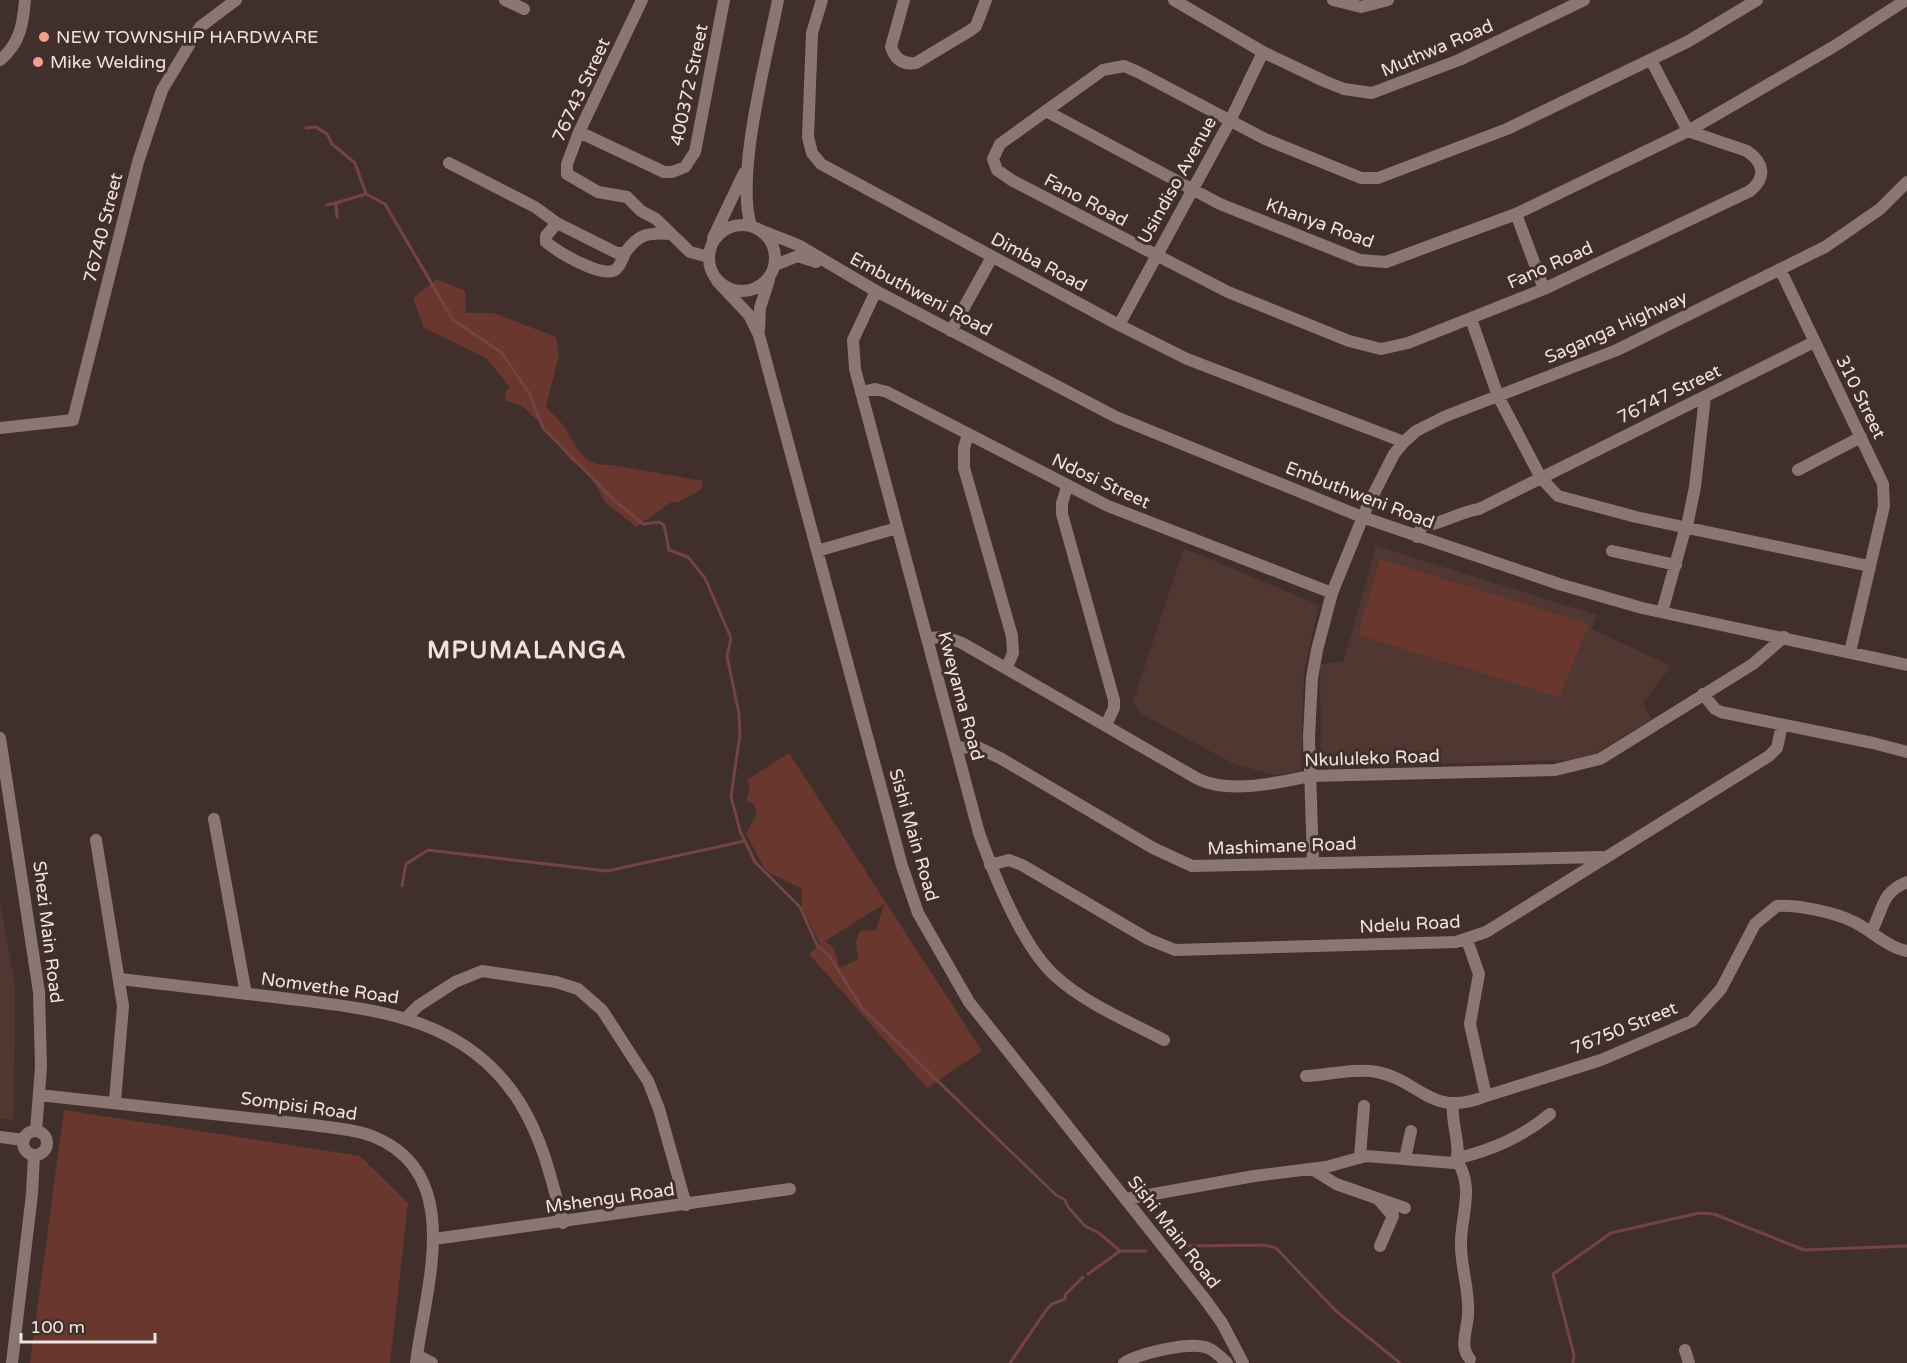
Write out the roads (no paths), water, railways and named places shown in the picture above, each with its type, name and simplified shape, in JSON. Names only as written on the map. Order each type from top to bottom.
[{"type":"street","points":[[0,60],[15,46],[24,17],[26,0]]},
{"type":"street","name":"76740 Street","points":[[0,428],[73,420],[138,162],[162,90],[200,27],[236,0]]},
{"type":"street","points":[[505,0],[524,9]]},
{"type":"street","name":"76743 Street","points":[[642,0],[579,132],[567,164],[567,174],[598,192],[627,197],[690,252],[709,257]]},
{"type":"street","name":"400372 Street","points":[[579,132],[664,172],[679,171],[685,167],[695,152],[703,120],[724,0]]},
{"type":"street","points":[[749,158],[734,195],[718,224],[709,257],[711,270],[717,281],[738,292],[761,286],[772,271],[773,245],[755,228],[745,200],[749,158],[778,0]]},
{"type":"street","name":"Dimba Road","points":[[822,0],[811,50],[808,137],[812,153],[830,171],[1119,325],[1187,358],[1404,442]]},
{"type":"street","points":[[904,0],[891,47],[896,58],[908,64],[916,63],[976,26],[986,0]]},
{"type":"street","name":"Muthwa Road","points":[[1174,0],[1263,52],[1344,89],[1372,93],[1459,60],[1584,0]]},
{"type":"street","points":[[1334,0],[1361,8],[1388,0]]},
{"type":"street","name":"Fano Road","points":[[1688,131],[1755,157],[1762,167],[1760,180],[1750,191],[1544,289],[1401,346],[1371,348],[1228,292],[1155,257],[1012,182],[998,170],[993,159],[996,148],[1103,70],[1124,66],[1265,139],[1361,178],[1378,178],[1507,129],[1651,60],[1715,26],[1757,0]]},
{"type":"street","name":"Khanya Road","points":[[1046,111],[1191,189],[1279,229],[1359,260],[1376,263],[1397,259],[1516,214],[1688,131],[1833,47],[1906,0]]},
{"type":"street","name":"Usindiso Avenue","points":[[1119,325],[1230,121],[1263,52]]},
{"type":"street","points":[[1651,60],[1688,131]]},
{"type":"street","points":[[449,163],[535,207],[556,223],[616,253],[625,253]]},
{"type":"street","name":"Saganga Highway","points":[[1313,863],[1310,776],[1312,678],[1332,593],[1380,478],[1404,442],[1429,424],[1617,350],[1780,269],[1857,227],[1907,182]]},
{"type":"street","points":[[1516,214],[1544,289]]},
{"type":"street","points":[[556,223],[546,236],[546,242],[556,250],[593,268],[609,272],[615,270],[625,253],[639,237],[659,233],[671,234]]},
{"type":"street","points":[[712,243],[728,228],[755,228]]},
{"type":"street","name":"Embuthweni Road","points":[[755,228],[798,245],[834,268],[1070,394],[1162,437],[1362,517],[1559,584],[1662,612],[1907,665]]},
{"type":"street","name":"Embuthweni Road","points":[[772,271],[798,256],[834,268]]},
{"type":"street","points":[[951,331],[992,257]]},
{"type":"street","name":"310 Street","points":[[1780,269],[1880,475],[1885,495],[1850,652]]},
{"type":"street","name":"Sishi Main Road","points":[[759,334],[760,308],[772,271]]},
{"type":"street","name":"Sishi Main Road","points":[[717,281],[749,315],[759,334],[902,866],[918,912],[969,1002],[1222,1323],[1243,1363]]},
{"type":"street","name":"Kweyama Road","points":[[876,291],[853,340],[852,353],[897,528],[990,865],[1033,946],[1054,975],[1095,1002],[1164,1040]]},
{"type":"street","points":[[1471,319],[1498,396],[1541,478],[1552,492],[1564,499],[1636,518],[1687,526],[1869,566]]},
{"type":"street","name":"76747 Street","points":[[1417,537],[1423,525],[1429,526],[1462,511],[1479,509],[1814,342]]},
{"type":"street","name":"Ndosi Street","points":[[861,392],[875,389],[887,392],[1067,487],[1177,534],[1332,593]]},
{"type":"street","points":[[1662,612],[1687,526],[1695,487],[1705,397]]},
{"type":"street","points":[[968,434],[964,448],[964,468],[1012,636],[1013,653],[1007,667]]},
{"type":"street","points":[[1798,470],[1861,437]]},
{"type":"street","points":[[1067,487],[1062,502],[1062,514],[1114,700],[1114,708],[1106,725]]},
{"type":"street","points":[[817,551],[897,528]]},
{"type":"street","points":[[1612,551],[1676,565]]},
{"type":"street","name":"Nkululeko Road","points":[[927,638],[938,636],[954,639],[1007,667],[1209,784],[1273,783],[1310,776],[1555,770],[1581,766],[1600,759],[1753,664],[1784,637]]},
{"type":"street","points":[[1703,694],[1715,709],[1721,712],[1907,752]]},
{"type":"street","name":"Ndelu Road","points":[[990,865],[1010,860],[1022,865],[1148,939],[1176,950],[1467,940],[1486,932],[1769,756],[1777,747],[1782,725]]},
{"type":"street","name":"Shezi Main Road","points":[[0,738],[39,992],[41,1033],[36,1131]]},
{"type":"street","name":"Mashimane Road","points":[[957,748],[977,747],[1000,758],[1153,848],[1191,866],[1604,857]]},
{"type":"street","points":[[214,819],[246,994]]},
{"type":"street","points":[[96,840],[120,979],[124,1026],[115,1101]]},
{"type":"street","points":[[1871,932],[1880,916],[1882,900],[1889,892],[1907,882]]},
{"type":"street","name":"76750 Street","points":[[1453,1103],[1473,1101],[1611,1057],[1692,1020],[1721,989],[1755,924],[1777,906],[1808,908],[1852,921],[1890,944],[1907,951]]},
{"type":"street","points":[[1467,940],[1479,974],[1470,1024],[1486,1096]]},
{"type":"street","points":[[406,1018],[418,1006],[455,982],[482,971],[556,982],[578,989],[602,1010],[648,1081],[659,1109],[686,1205]]},
{"type":"street","name":"Nomvethe Road","points":[[120,979],[357,1007],[406,1018],[439,1031],[483,1060],[519,1101],[539,1140],[563,1223]]},
{"type":"street","points":[[1306,1076],[1375,1071],[1394,1077],[1427,1097],[1453,1103],[1451,1116],[1459,1149],[1458,1159],[1464,1171],[1468,1198],[1463,1210],[1461,1245],[1468,1288],[1468,1313],[1463,1346],[1465,1354],[1470,1359]]},
{"type":"street","name":"Sompisi Road","points":[[39,1095],[115,1101],[325,1126],[370,1135],[400,1152],[420,1175],[432,1206],[434,1239],[417,1359]]},
{"type":"street","points":[[1360,1157],[1364,1106]]},
{"type":"street","points":[[1126,1199],[1254,1176],[1312,1169],[1360,1157],[1387,1156],[1445,1164],[1506,1143],[1534,1127],[1550,1114]]},
{"type":"street","points":[[36,1131],[44,1135],[47,1142],[45,1150],[34,1155],[26,1151],[24,1140],[28,1133],[36,1131]]},
{"type":"street","points":[[1405,1159],[1411,1131]]},
{"type":"street","points":[[0,1137],[24,1140]]},
{"type":"street","points":[[12,1363],[32,1194],[34,1155]]},
{"type":"street","points":[[1312,1169],[1336,1184],[1405,1208]]},
{"type":"street","name":"Mshengu Road","points":[[434,1239],[563,1223],[790,1189]]},
{"type":"street","points":[[1377,1199],[1393,1216],[1380,1246]]},
{"type":"street","points":[[1124,1363],[1144,1354],[1192,1346],[1209,1348],[1227,1363]]},
{"type":"street","points":[[1685,1350],[1689,1363]]},
{"type":"street","points":[[417,1359],[432,1363]]},
{"type":"waterway","points":[[306,128],[316,127],[327,134],[332,144],[355,163],[366,194],[385,204],[453,320],[502,353],[529,393],[543,428],[614,500],[643,524],[659,522],[664,525],[669,550],[688,557],[705,578],[731,638],[727,656],[739,714],[740,735],[731,796],[740,831],[755,862],[800,907],[817,945],[830,957],[862,1008],[1056,1195],[1065,1200],[1068,1207],[1085,1226],[1099,1233],[1120,1251]]},
{"type":"waterway","points":[[337,217],[336,205],[339,202],[366,194]]},
{"type":"waterway","points":[[327,205],[339,202]]},
{"type":"waterway","points":[[402,886],[406,864],[428,850],[607,871],[745,841]]},
{"type":"waterway","points":[[1573,1363],[1574,1355],[1553,1274],[1611,1233],[1699,1213],[1714,1214],[1804,1250],[1907,1246]]},
{"type":"waterway","points":[[1187,1246],[1264,1245],[1276,1248],[1336,1311],[1400,1363]]},
{"type":"waterway","points":[[1088,1274],[1120,1251],[1146,1251]]},
{"type":"waterway","points":[[1010,1363],[1047,1309],[1052,1304],[1065,1299],[1065,1295],[1083,1277]]},
{"type":"place","name":"NEW TOWNSHIP HARDWARE","points":[[44,37]]},
{"type":"place","name":"Mike Welding","points":[[38,62]]},
{"type":"district","name":"MPUMALANGA","points":[[527,650]]}]
